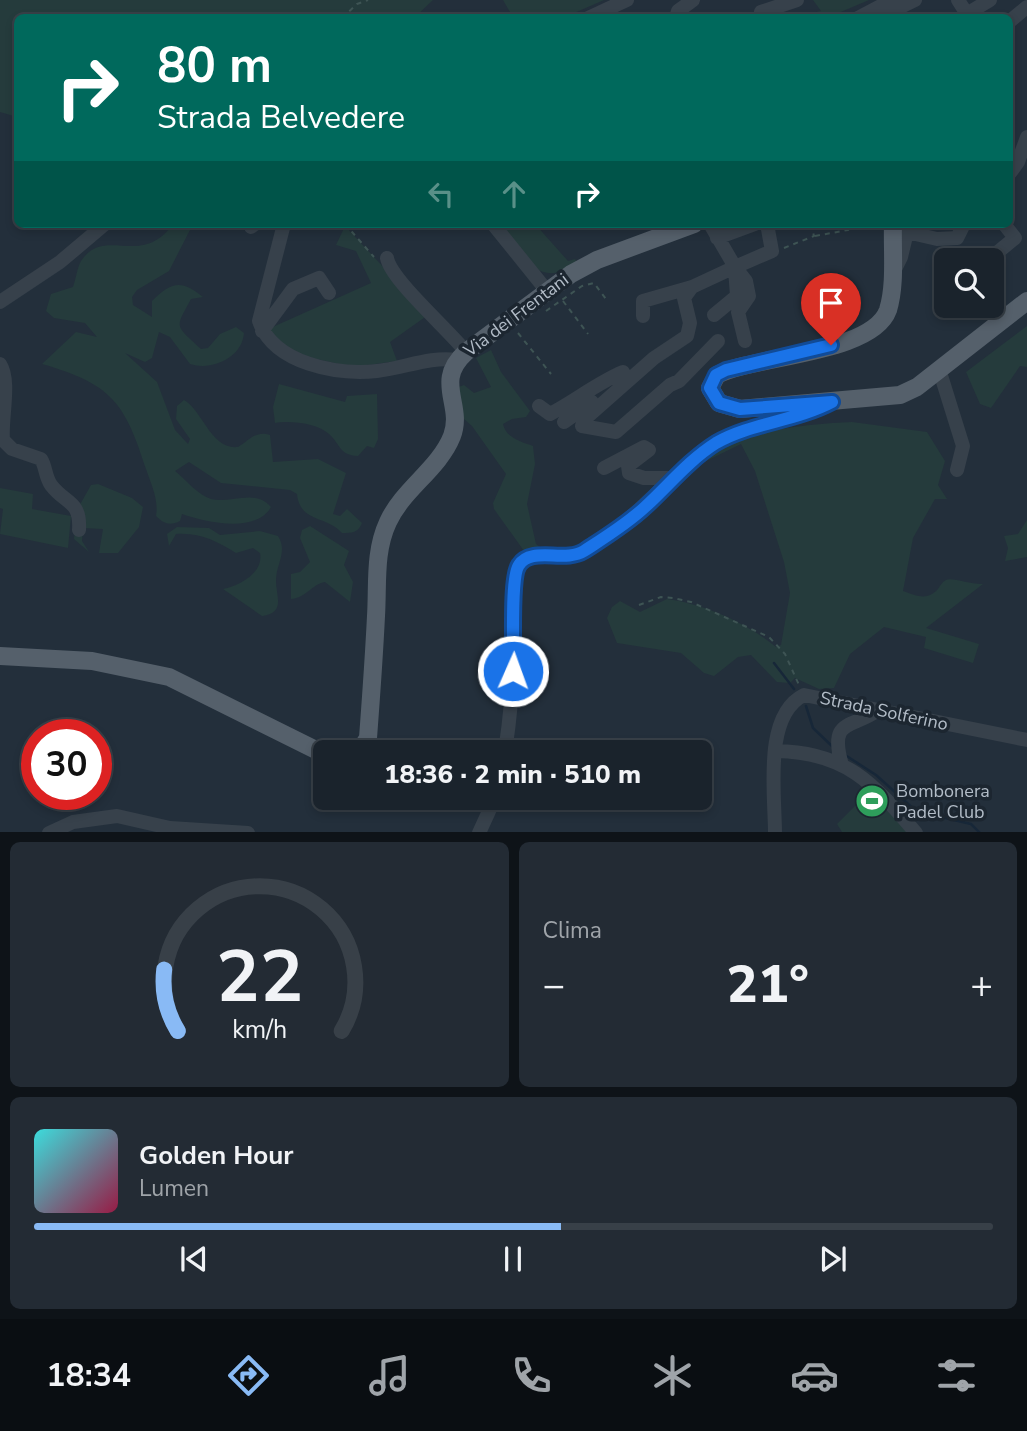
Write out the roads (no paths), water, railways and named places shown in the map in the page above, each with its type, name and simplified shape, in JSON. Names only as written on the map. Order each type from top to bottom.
[{"type":"main road","name":"Via dei Frentani","points":[[367,740],[377,566],[383,532],[400,502],[451,437],[454,423],[450,372],[461,356],[554,296],[597,260],[683,228]]},
{"type":"main road","points":[[902,228],[887,312],[870,331],[852,339],[726,370],[716,375],[710,388],[719,403],[740,409],[900,395],[939,369],[1027,301]]},
{"type":"main road","points":[[0,656],[92,661],[169,677],[313,749]]},
{"type":"street","points":[[597,14],[627,0]]},
{"type":"street","points":[[677,14],[693,0]]},
{"type":"street","points":[[757,14],[797,0]]},
{"type":"street","points":[[865,14],[892,0]]},
{"type":"street","points":[[886,14],[915,0]]},
{"type":"street","points":[[958,0],[965,11],[970,12],[990,0]]},
{"type":"street","points":[[1013,18],[1027,6],[1024,0]]},
{"type":"street","points":[[1013,169],[1027,137]]},
{"type":"street","points":[[0,302],[60,262],[100,228]]},
{"type":"street","points":[[261,326],[283,228]]},
{"type":"street","points":[[496,228],[554,296]]},
{"type":"street","points":[[712,228],[746,281],[749,296],[738,312],[745,341]]},
{"type":"street","points":[[718,237],[744,228]]},
{"type":"street","points":[[643,316],[643,301],[692,287],[772,251],[768,228]]},
{"type":"street","points":[[905,228],[937,239],[957,238],[962,228]]},
{"type":"street","points":[[1002,248],[1015,238],[1007,228]]},
{"type":"street","points":[[388,263],[461,356]]},
{"type":"street","points":[[714,315],[737,296],[735,267]]},
{"type":"street","points":[[261,326],[293,289],[319,278],[329,293]]},
{"type":"street","points":[[692,287],[684,298],[690,323],[687,336],[654,358],[586,418],[582,426],[616,432],[670,385],[679,381],[718,341]]},
{"type":"street","points":[[261,326],[285,353],[305,362],[352,371],[377,371],[461,356]]},
{"type":"street","points":[[538,406],[550,414],[584,397],[602,381],[648,357],[654,358]]},
{"type":"street","points":[[0,364],[6,376],[1,424],[3,440],[12,449],[41,459],[53,487],[70,500],[79,513],[79,530]]},
{"type":"street","points":[[939,369],[963,446],[957,470]]},
{"type":"street","points":[[564,422],[592,403],[623,372]]},
{"type":"street","points":[[506,740],[514,652],[514,578],[518,566],[529,556],[556,558],[579,554],[643,509],[707,449],[727,438],[797,418],[832,402]]},
{"type":"street","points":[[604,468],[644,447],[649,450],[646,455],[628,466],[629,473],[644,478],[676,478]]},
{"type":"street","name":"Strada Solferino","points":[[775,832],[776,751],[781,717],[794,700],[804,695],[1027,740]]},
{"type":"street","points":[[842,765],[838,742],[843,727],[878,710]]},
{"type":"street","points":[[776,751],[804,751],[842,765],[875,785],[916,832]]},
{"type":"street","points":[[479,832],[489,810]]},
{"type":"street","points":[[49,832],[73,822],[117,816],[140,827],[248,832]]},
{"type":"waterway","points":[[774,663],[794,689]]},
{"type":"waterway","points":[[806,706],[813,728],[834,748]]},
{"type":"waterway","points":[[845,755],[876,775],[916,811],[971,824],[979,832]]},
{"type":"place","name":"Bombonera Padel Club","points":[[872,801]]}]
